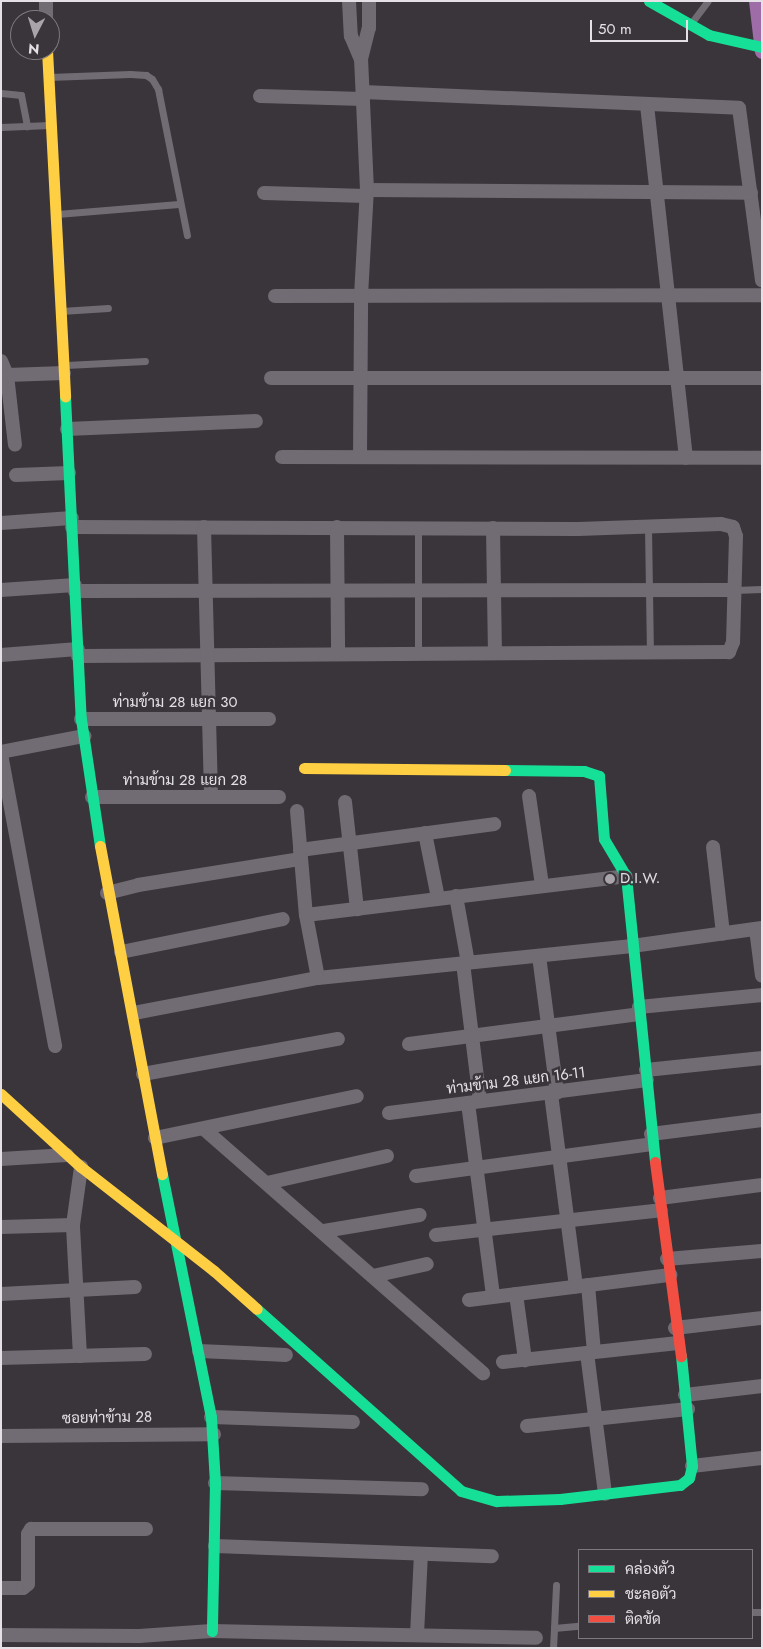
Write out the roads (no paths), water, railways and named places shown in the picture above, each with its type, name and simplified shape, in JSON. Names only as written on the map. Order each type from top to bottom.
[{"type":"street","points":[[349,1],[351,36],[361,59]]},
{"type":"street","points":[[360,457],[361,296],[366,193],[361,59],[369,28],[369,1]]},
{"type":"street","points":[[648,1],[728,42],[762,47]]},
{"type":"street","points":[[47,60],[57,214],[81,719],[107,893],[134,1013],[155,1138],[178,1242],[214,1434],[215,1546],[212,1631]]},
{"type":"street","points":[[260,96],[363,95],[739,108],[762,280]]},
{"type":"street","points":[[647,106],[666,296],[686,458]]},
{"type":"street","points":[[264,193],[751,193]]},
{"type":"street","points":[[275,296],[762,295]]},
{"type":"street","points":[[1,361],[7,375],[16,446]]},
{"type":"street","points":[[7,375],[64,369]]},
{"type":"street","points":[[271,378],[677,380],[762,378]]},
{"type":"street","points":[[67,429],[256,421]]},
{"type":"street","points":[[282,457],[762,458]]},
{"type":"street","points":[[16,475],[69,472]]},
{"type":"street","points":[[1,523],[72,523],[204,528],[648,527],[721,524],[733,527],[736,536],[733,642],[729,652],[338,652],[207,656],[78,652],[1,655]]},
{"type":"street","points":[[337,527],[338,652]]},
{"type":"street","points":[[204,528],[211,796]]},
{"type":"street","points":[[493,528],[495,653]]},
{"type":"street","points":[[1,590],[75,588],[205,592],[337,593],[734,590]]},
{"type":"street","name":"ท่ามข้าม 28 แยก 30","points":[[81,719],[269,719]]},
{"type":"street","points":[[55,1046],[1,753],[84,736]]},
{"type":"street","points":[[1,1094],[67,1155],[178,1242],[461,1492],[497,1501],[560,1500],[680,1485],[689,1478],[692,1466],[688,1409],[675,1328],[652,1139],[626,876],[604,839],[602,782],[593,772],[304,768]]},
{"type":"street","name":"ท่ามข้าม 28 แยก 28","points":[[92,798],[279,796]]},
{"type":"street","points":[[529,796],[542,885]]},
{"type":"street","points":[[345,802],[357,908]]},
{"type":"street","points":[[297,811],[306,915],[318,978]]},
{"type":"street","points":[[107,893],[138,885],[350,843],[494,824]]},
{"type":"street","points":[[425,834],[438,898]]},
{"type":"street","points":[[713,847],[723,933]]},
{"type":"street","points":[[306,915],[626,876]]},
{"type":"street","points":[[456,896],[466,963],[472,1036],[476,1168],[493,1296]]},
{"type":"street","points":[[121,952],[283,919]]},
{"type":"street","points":[[134,1013],[318,978],[632,946],[759,929],[762,976]]},
{"type":"street","points":[[539,956],[549,1026],[558,1157],[567,1221],[582,1286],[605,1494]]},
{"type":"street","points":[[409,1044],[549,1026],[639,1010],[762,995]]},
{"type":"street","points":[[143,1074],[338,1039]]},
{"type":"street","name":"ท่ามข้าม 28 แยก 16-11","points":[[389,1113],[554,1093],[646,1075],[762,1058]]},
{"type":"street","points":[[155,1138],[357,1096]]},
{"type":"street","points":[[416,1176],[558,1157],[762,1120]]},
{"type":"street","points":[[204,1129],[324,1231],[372,1276],[483,1372]]},
{"type":"street","points":[[1,1159],[67,1155]]},
{"type":"street","points":[[267,1183],[388,1156]]},
{"type":"street","points":[[80,1356],[73,1225],[82,1167]]},
{"type":"street","points":[[436,1235],[567,1221],[762,1185]]},
{"type":"street","points":[[324,1231],[420,1215]]},
{"type":"street","points":[[1,1227],[73,1225]]},
{"type":"street","points":[[668,1259],[762,1251]]},
{"type":"street","points":[[372,1276],[427,1264]]},
{"type":"street","points":[[469,1300],[670,1275]]},
{"type":"street","points":[[1,1294],[135,1287]]},
{"type":"street","points":[[516,1294],[525,1360]]},
{"type":"street","points":[[675,1328],[762,1318]]},
{"type":"street","points":[[503,1362],[678,1343]]},
{"type":"street","points":[[199,1350],[286,1355]]},
{"type":"street","points":[[1,1358],[145,1354]]},
{"type":"street","points":[[685,1395],[762,1386]]},
{"type":"street","points":[[526,1426],[688,1409]]},
{"type":"street","points":[[211,1418],[353,1422]]},
{"type":"street","name":"ซอยท่าข้าม 28","points":[[1,1436],[214,1434]]},
{"type":"street","points":[[692,1466],[762,1458]]},
{"type":"street","points":[[215,1483],[422,1489]]},
{"type":"street","points":[[1,1588],[23,1588],[28,1584],[28,1534],[32,1529],[146,1529]]},
{"type":"street","points":[[215,1546],[492,1556]]},
{"type":"street","points":[[417,1635],[421,1554]]},
{"type":"street","points":[[1,1635],[139,1636],[212,1631],[348,1641],[417,1635],[536,1638]]},
{"type":"lane","points":[[690,24],[708,1]]},
{"type":"lane","points":[[48,77],[130,74],[146,75],[152,79],[158,89],[187,235]]},
{"type":"lane","points":[[1,93],[12,92],[21,95],[27,126]]},
{"type":"lane","points":[[1,127],[50,124]]},
{"type":"lane","points":[[57,214],[180,204]]},
{"type":"lane","points":[[61,311],[108,308]]},
{"type":"lane","points":[[64,369],[145,361]]},
{"type":"lane","points":[[418,527],[418,652]]},
{"type":"lane","points":[[648,527],[650,652]]},
{"type":"lane","points":[[734,590],[762,589]]},
{"type":"lane","points":[[552,1648],[556,1585]]},
{"type":"lane","points":[[554,1628],[578,1626]]},
{"type":"waterway","points":[[756,1],[762,52]]},
{"type":"place","name":"D.I.W.","points":[[610,879]]}]
